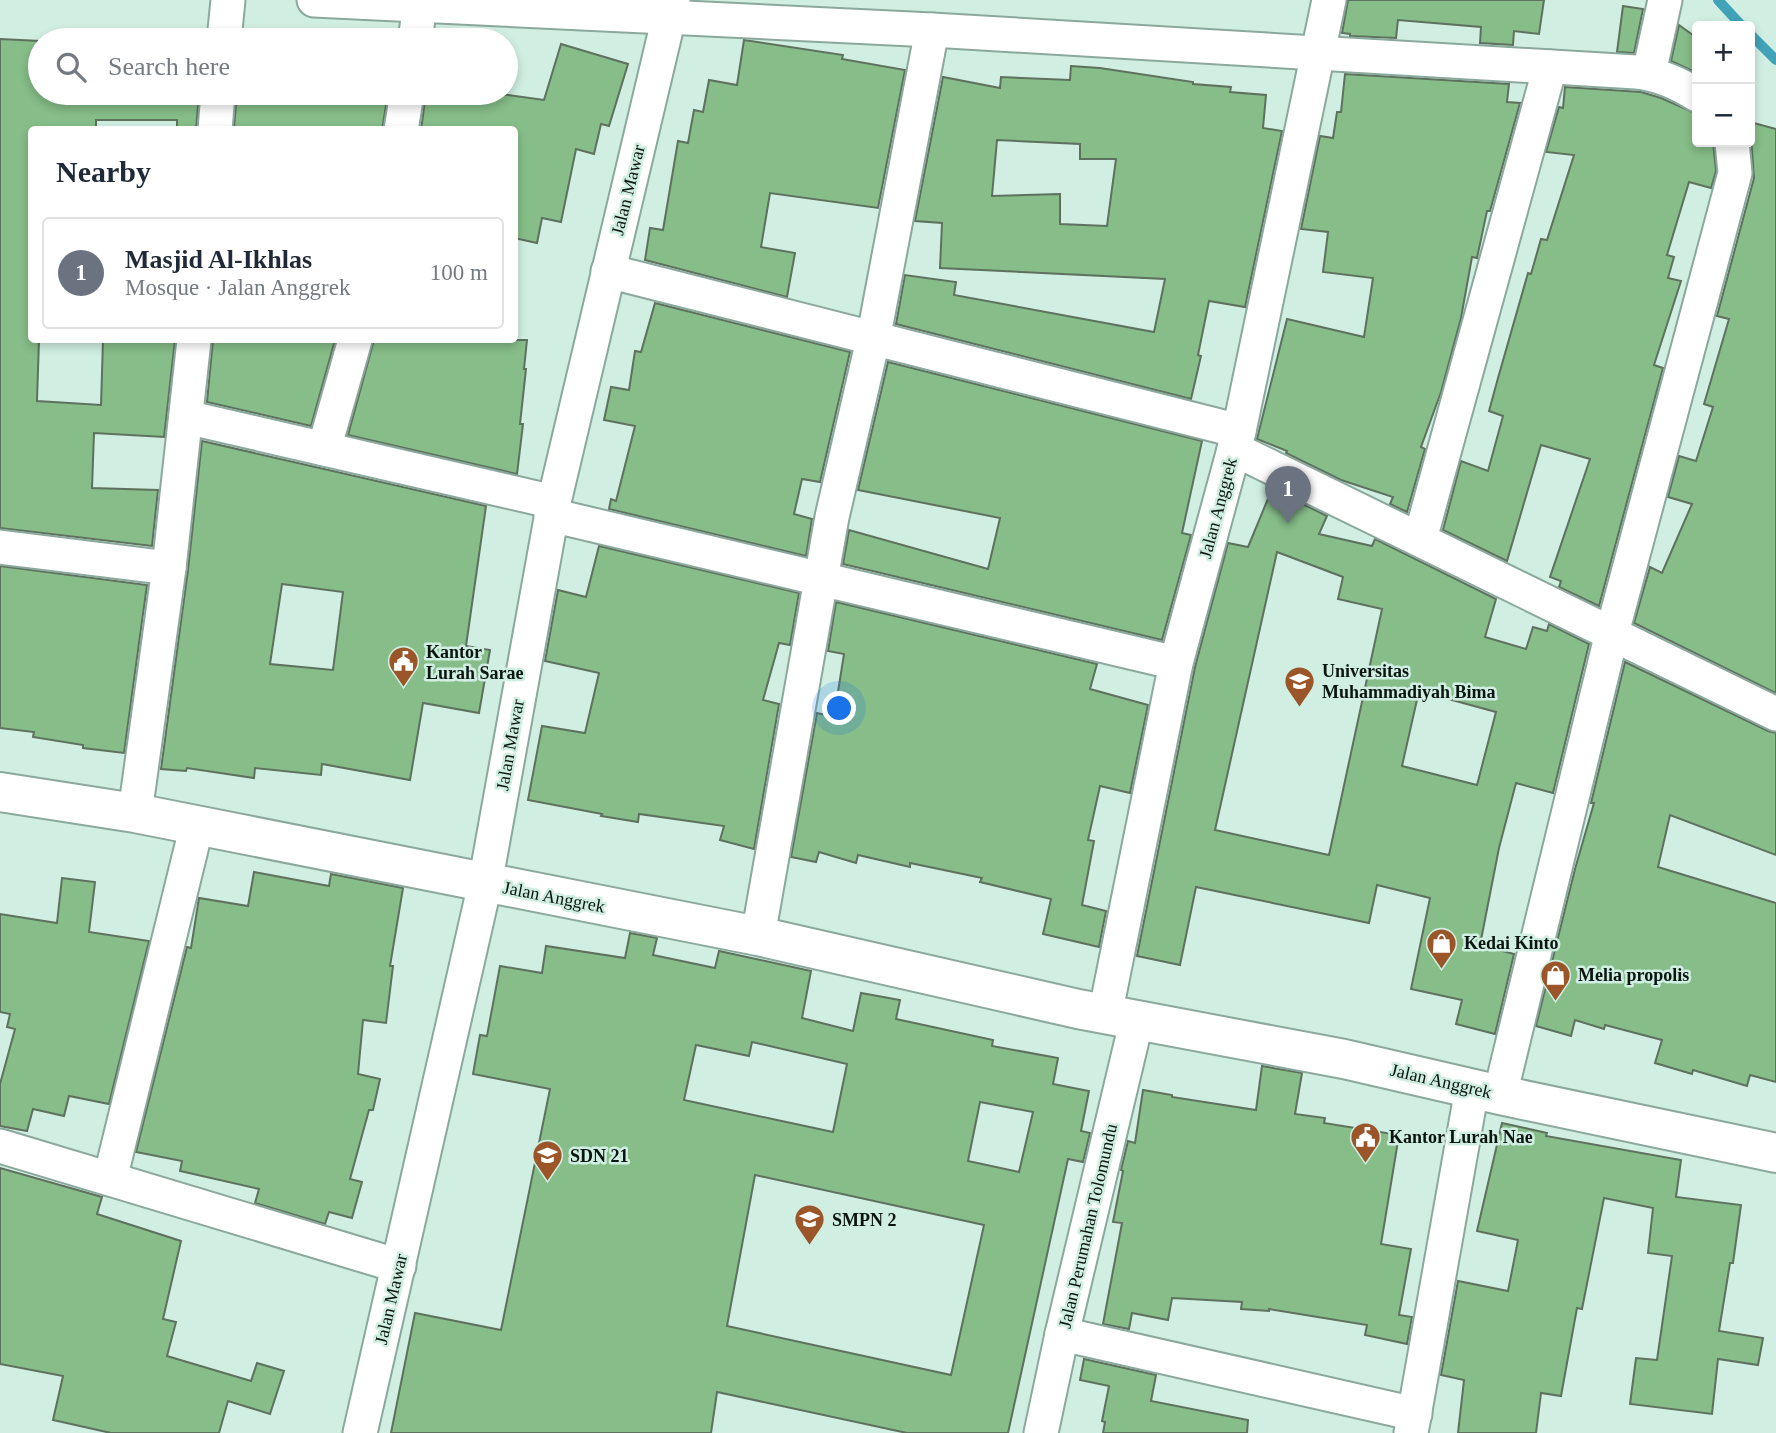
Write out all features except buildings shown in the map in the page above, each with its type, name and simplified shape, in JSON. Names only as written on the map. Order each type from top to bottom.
[{"type":"street","points":[[225,28],[228,0]]},
{"type":"street","points":[[314,0],[672,8],[932,30],[1649,73],[1692,93]]},
{"type":"street","name":"Jalan Anggrek","points":[[1121,1017],[1176,663],[1237,440],[1329,0]]},
{"type":"street","points":[[1649,73],[1665,0]]},
{"type":"street","points":[[403,3],[411,28]]},
{"type":"street","name":"Jalan Mawar","points":[[360,1433],[485,884],[553,508],[672,8]]},
{"type":"street","points":[[758,936],[832,517],[873,340],[932,30]]},
{"type":"street","points":[[1420,539],[1550,67]]},
{"type":"street","points":[[215,126],[217,105]]},
{"type":"street","points":[[402,126],[405,105]]},
{"type":"street","points":[[1062,1334],[1413,1424],[1486,1092],[1735,173],[1732,147]]},
{"type":"street","points":[[608,271],[873,340],[1237,440],[1420,539],[1776,714]]},
{"type":"street","points":[[135,813],[169,568],[194,343]]},
{"type":"street","points":[[324,449],[354,343]]},
{"type":"street","points":[[186,417],[324,449],[822,577],[1176,663]]},
{"type":"street","points":[[0,547],[169,568]]},
{"type":"street","name":"Jalan Anggrek","points":[[0,793],[135,813],[758,936],[1121,1017],[1344,1059],[1776,1153]]},
{"type":"street","points":[[110,1179],[197,825]]},
{"type":"street","name":"Jalan Perumahan Tolomundu","points":[[1041,1433],[1121,1017]]},
{"type":"street","points":[[0,1146],[399,1266]]},
{"type":"waterway","points":[[1718,0],[1737,21]]},
{"type":"waterway","points":[[1755,39],[1776,60]]},
{"type":"place","name":"Masjid Al-Ikhlas","points":[[1288,524]]},
{"type":"place","name":"Kantor Lurah Sarae","points":[[403,689]]},
{"type":"place","name":"Universitas Muhammadiyah Bima","points":[[1299,708]]},
{"type":"place","name":"Kedai Kinto","points":[[1441,970]]},
{"type":"place","name":"Melia propolis","points":[[1555,1002]]},
{"type":"place","name":"Kantor Lurah Nae","points":[[1366,1164]]},
{"type":"place","name":"SDN 21","points":[[547,1183]]},
{"type":"place","name":"SMPN 2","points":[[809,1247]]}]
